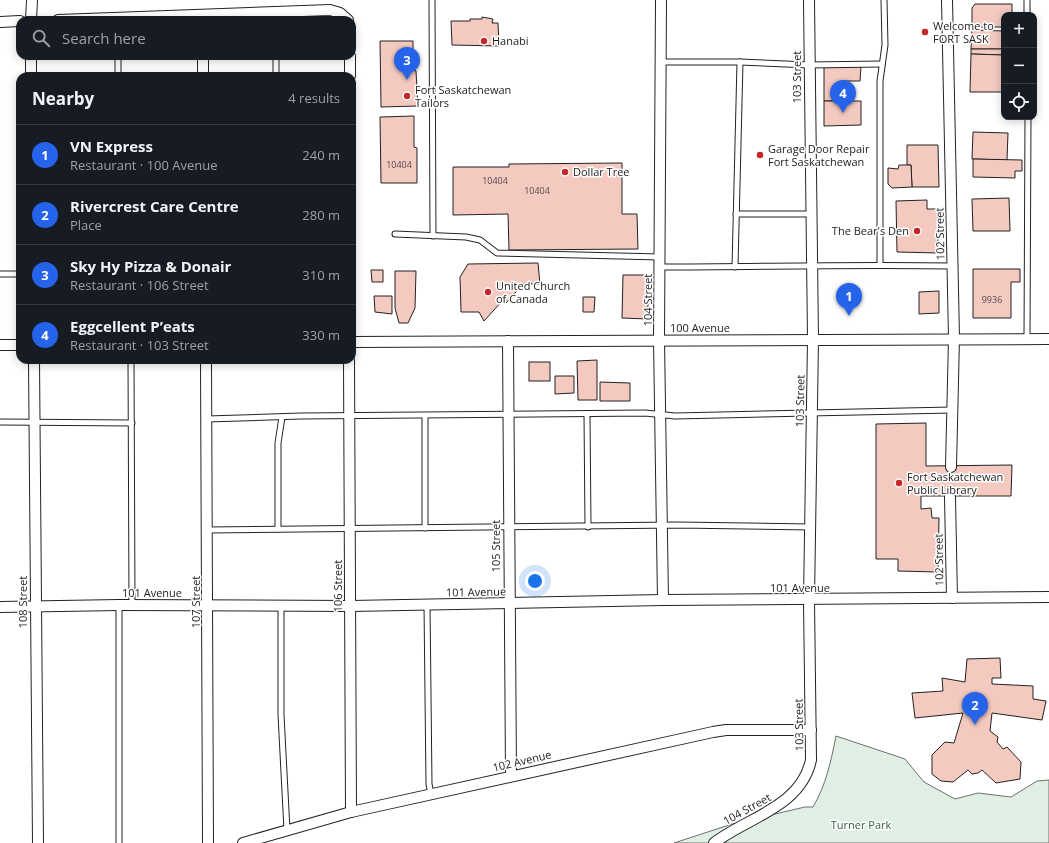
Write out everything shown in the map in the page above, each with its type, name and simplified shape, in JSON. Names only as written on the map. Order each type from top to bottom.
[{"type":"street","points":[[30,16],[32,0]]},
{"type":"street","name":"104 Street","points":[[661,0],[659,340],[663,600]]},
{"type":"street","name":"103 Street","points":[[791,796],[804,779],[809,768],[812,751],[809,600],[813,340],[809,0]]},
{"type":"street","name":"102 Street","points":[[947,0],[954,338],[951,467]]},
{"type":"street","points":[[275,16],[330,10],[340,13],[343,16]]},
{"type":"street","points":[[0,22],[16,22]]},
{"type":"street","points":[[31,60],[31,72]]},
{"type":"street","points":[[203,60],[203,72]]},
{"type":"street","points":[[350,60],[350,72]]},
{"type":"street","name":"100 Avenue","points":[[356,342],[954,338],[1049,339]]},
{"type":"street","name":"105 Street","points":[[508,341],[508,604],[511,775]]},
{"type":"street","points":[[0,345],[16,345]]},
{"type":"street","name":"108 Street","points":[[34,364],[38,843]]},
{"type":"street","name":"107 Street","points":[[206,364],[208,843]]},
{"type":"street","name":"106 Street","points":[[349,364],[351,606],[350,812]]},
{"type":"street","name":"102 Street","points":[[950,497],[952,598]]},
{"type":"street","name":"101 Avenue","points":[[0,607],[208,604],[351,606],[663,600],[1049,597]]},
{"type":"street","name":"102 Avenue","points":[[243,843],[350,812],[511,775],[726,730],[811,730]]},
{"type":"street","name":"104 Street","points":[[714,843],[791,796]]},
{"type":"lane","points":[[432,0],[433,236]]},
{"type":"lane","points":[[880,264],[880,81],[885,45],[884,0]]},
{"type":"lane","points":[[1027,0],[1028,12]]},
{"type":"lane","points":[[118,60],[118,72]]},
{"type":"lane","points":[[276,60],[276,72]]},
{"type":"lane","points":[[661,62],[740,62],[809,65],[882,64]]},
{"type":"lane","points":[[735,267],[740,62]]},
{"type":"lane","points":[[1027,339],[1028,120]]},
{"type":"lane","points":[[736,214],[811,214]]},
{"type":"lane","points":[[395,234],[466,237],[480,240],[497,253],[660,257]]},
{"type":"lane","points":[[660,268],[811,267],[880,264],[953,266]]},
{"type":"lane","points":[[0,274],[16,274]]},
{"type":"lane","points":[[132,364],[132,605]]},
{"type":"lane","points":[[207,419],[645,413],[660,416],[952,410]]},
{"type":"lane","points":[[588,414],[588,527]]},
{"type":"lane","points":[[425,528],[426,416]]},
{"type":"lane","points":[[278,530],[278,443],[282,417]]},
{"type":"lane","points":[[0,422],[132,423]]},
{"type":"lane","points":[[207,530],[350,530],[662,526],[810,527]]},
{"type":"lane","points":[[118,605],[119,843]]},
{"type":"lane","points":[[282,605],[281,715],[287,830]]},
{"type":"lane","points":[[426,605],[429,784],[431,794]]},
{"type":"green space","name":"Turner Park","points":[[836,736],[905,759],[924,782],[955,799],[978,793],[1011,797],[1037,781],[1049,780],[1049,843],[674,843],[732,824],[805,807],[813,807],[825,781]]},
{"type":"building","points":[[975,4],[1012,4],[1012,12],[1001,12],[1001,27],[972,27],[972,8]]},
{"type":"building","points":[[482,17],[493,19],[492,23],[498,23],[499,46],[452,45],[451,21],[470,21],[470,19],[482,19]]},
{"type":"building","points":[[972,30],[1001,31],[1001,49],[971,49]]},
{"type":"building","points":[[380,41],[413,41],[413,70],[416,71],[418,106],[381,107]]},
{"type":"building","points":[[971,49],[1001,49],[1001,55],[971,54]]},
{"type":"building","points":[[971,54],[1001,55],[1001,92],[970,92]]},
{"type":"building","points":[[824,66],[861,66],[860,81],[842,81],[843,101],[824,101]]},
{"type":"building","points":[[824,101],[861,101],[861,125],[824,126]]},
{"type":"building","points":[[414,116],[414,147],[417,148],[417,183],[381,183],[380,117]]},
{"type":"building","points":[[973,132],[1008,133],[1007,160],[972,159]]},
{"type":"building","points":[[907,145],[938,145],[939,187],[912,187],[911,165],[907,165]]},
{"type":"building","points":[[973,159],[1022,160],[1022,171],[1015,171],[1015,178],[973,177]]},
{"type":"building","points":[[622,163],[622,214],[637,214],[638,249],[509,250],[508,214],[453,215],[453,167],[509,167],[509,164]]},
{"type":"building","points":[[899,165],[911,165],[912,187],[892,188],[888,184],[888,168],[898,169]]},
{"type":"building","points":[[1009,198],[1010,231],[973,231],[972,199]]},
{"type":"building","name":"The Bear's Den","points":[[927,200],[927,209],[938,209],[938,253],[897,252],[896,201]]},
{"type":"building","name":"United Church of Canada","points":[[538,263],[540,284],[523,284],[506,303],[503,300],[484,321],[479,312],[461,312],[460,277],[468,264]]},
{"type":"building","points":[[973,269],[1020,269],[1020,282],[1011,282],[1011,318],[973,318]]},
{"type":"building","points":[[371,270],[383,270],[383,282],[372,282]]},
{"type":"building","points":[[395,271],[416,271],[415,308],[408,323],[399,323],[395,308]]},
{"type":"building","points":[[623,275],[648,275],[648,319],[622,318]]},
{"type":"building","points":[[939,291],[939,313],[919,314],[919,292]]},
{"type":"building","points":[[374,296],[392,296],[392,314],[375,312]]},
{"type":"building","points":[[583,297],[595,297],[594,312],[583,312]]},
{"type":"building","points":[[597,360],[597,400],[578,400],[577,361]]},
{"type":"building","points":[[529,362],[550,362],[550,381],[529,381]]},
{"type":"building","points":[[555,376],[574,376],[574,393],[555,394]]},
{"type":"building","points":[[600,382],[630,383],[630,401],[600,401]]},
{"type":"building","points":[[926,423],[926,466],[1012,465],[1011,496],[921,496],[921,509],[931,508],[932,518],[939,518],[938,572],[898,571],[898,559],[876,559],[876,424]]},
{"type":"building","points":[[1000,658],[1001,678],[992,678],[992,684],[1033,686],[1033,699],[1046,701],[1042,720],[992,713],[990,731],[998,737],[997,742],[1003,749],[1007,747],[1021,762],[1020,779],[996,783],[982,770],[978,773],[972,774],[968,770],[953,782],[941,781],[932,774],[932,755],[945,742],[954,743],[963,713],[915,718],[912,693],[943,691],[942,678],[965,682],[967,659]]},
{"type":"tunnel","points":[[950,497],[951,467]]},
{"type":"place","name":"Welcome to FORT SASK","points":[[925,32]]},
{"type":"place","name":"Hanabi","points":[[484,41]]},
{"type":"place","name":"Sky Hy Pizza & Donair","points":[[407,80]]},
{"type":"place","name":"Fort Saskatchewan Tailors","points":[[407,96]]},
{"type":"place","name":"Eggcellent P’eats","points":[[843,113]]},
{"type":"place","name":"Garage Door Repair Fort Saskatchewan","points":[[760,155]]},
{"type":"place","name":"Dollar Tree","points":[[565,172]]},
{"type":"place","name":"The Bear's Den","points":[[917,231]]},
{"type":"place","name":"United Church of Canada","points":[[488,292]]},
{"type":"place","name":"VN Express","points":[[849,316]]},
{"type":"place","name":"Fort Saskatchewan Public Library","points":[[899,483]]},
{"type":"place","name":"Rivercrest Care Centre","points":[[975,725]]}]
